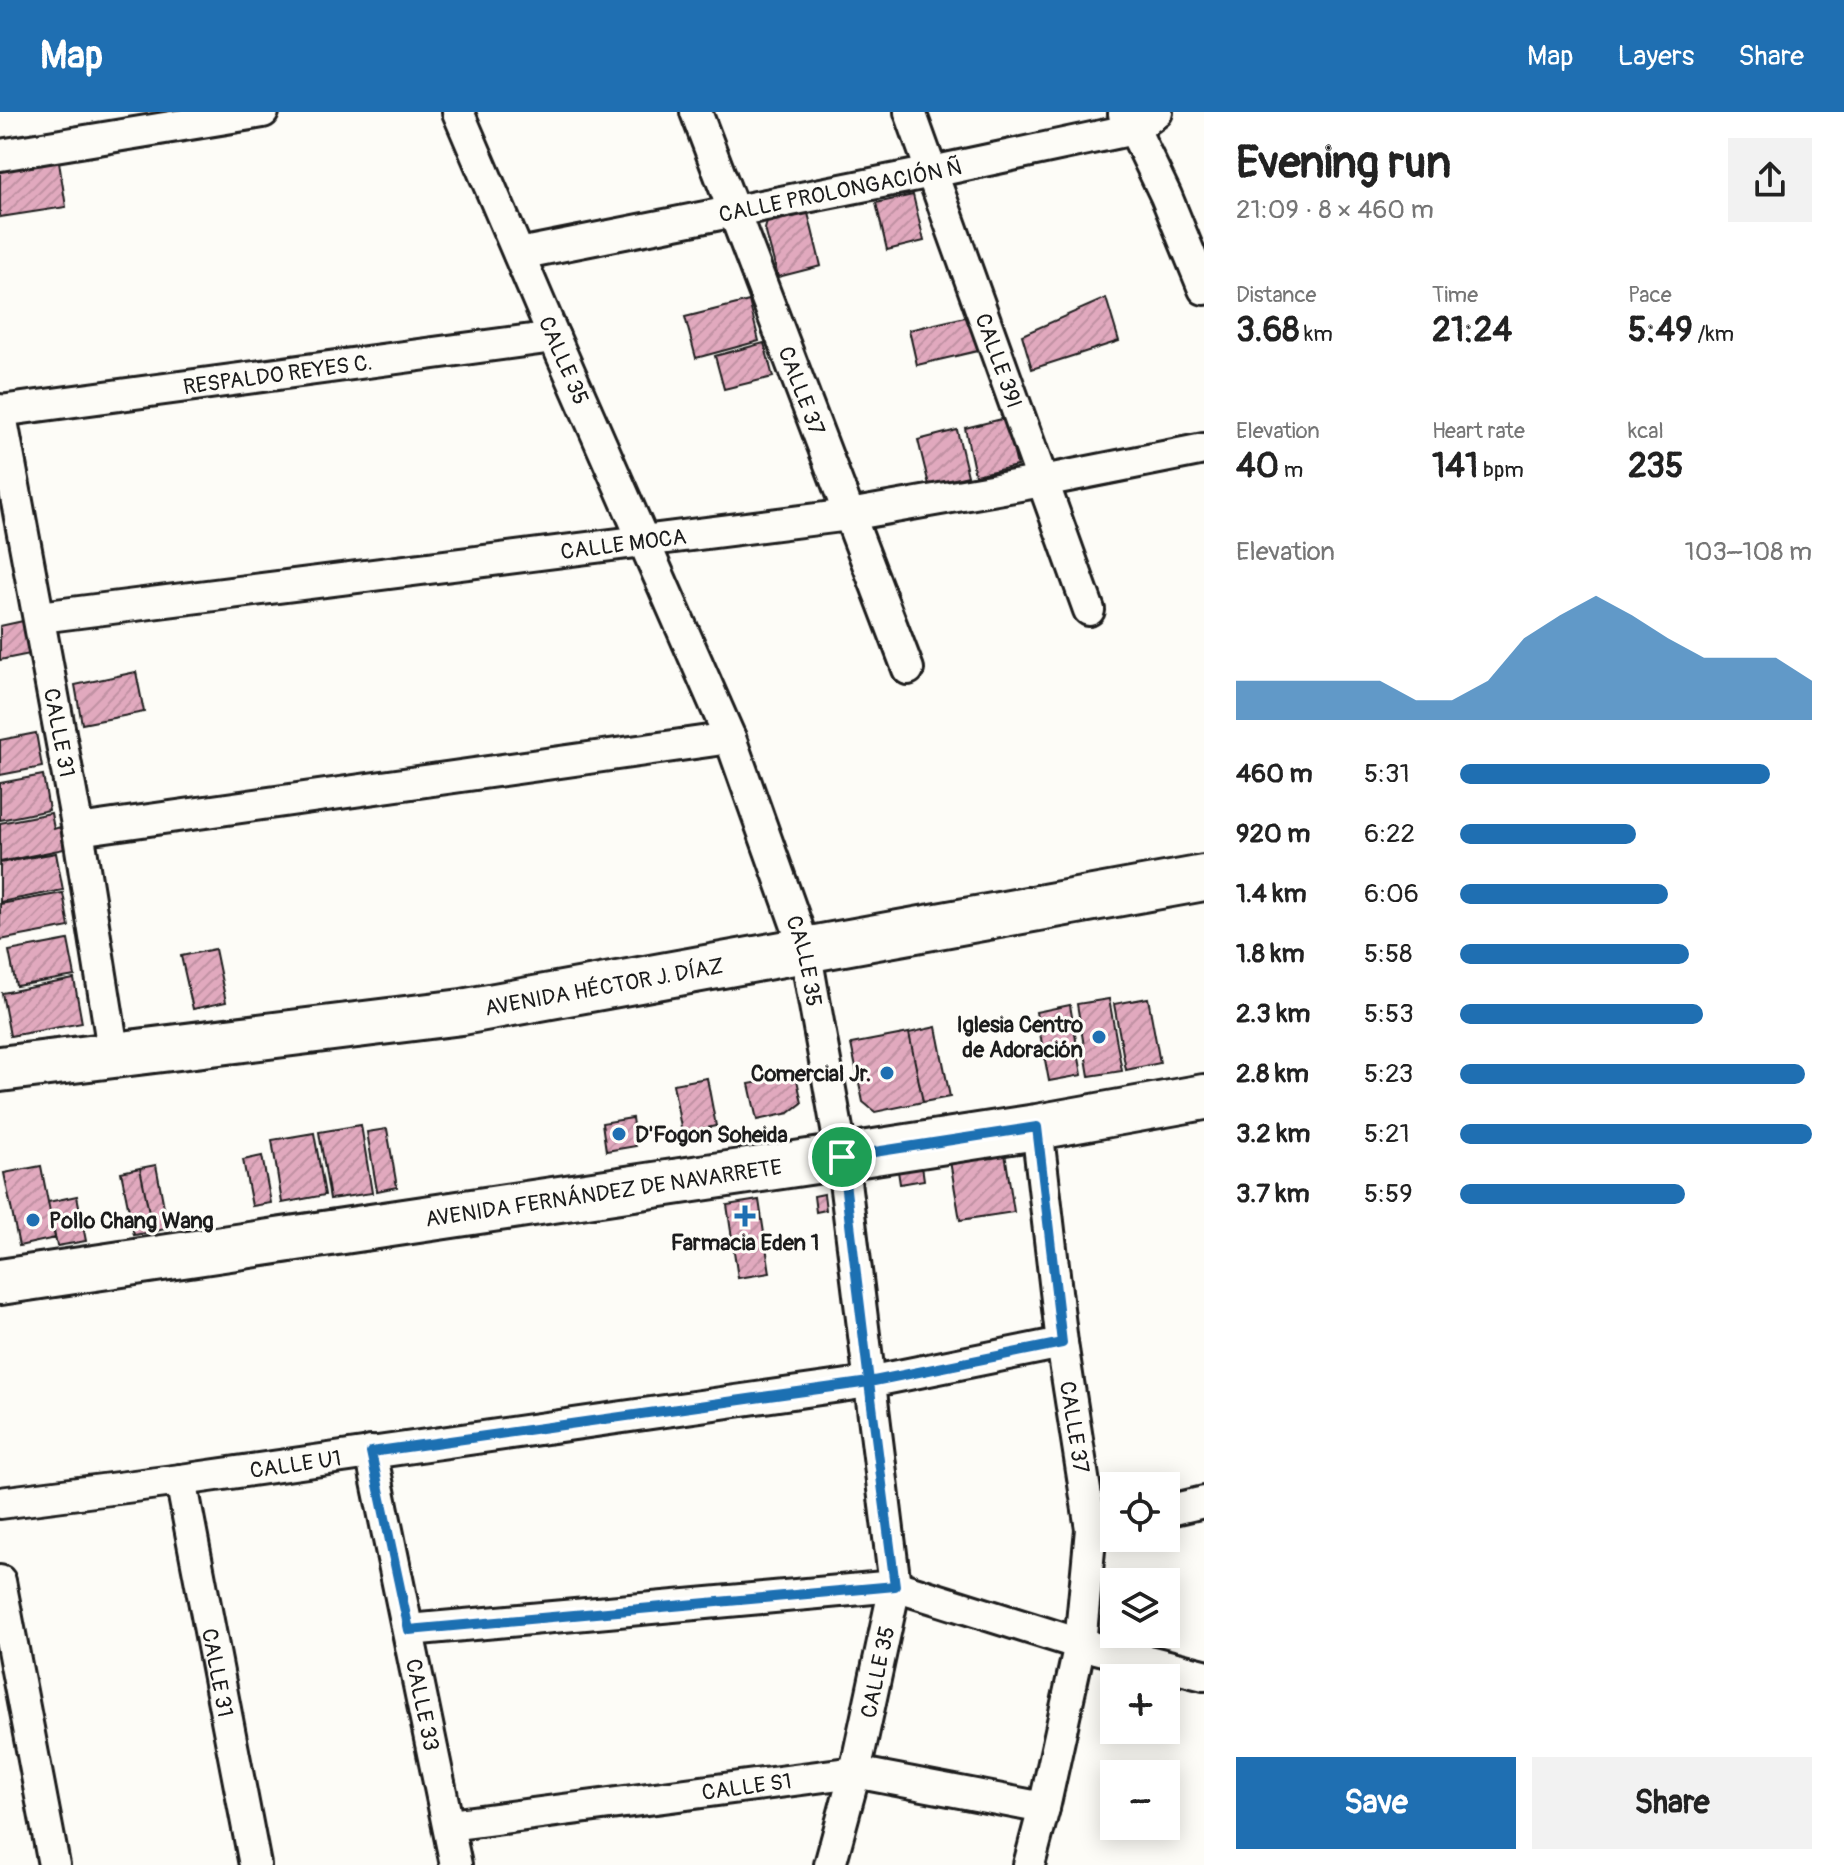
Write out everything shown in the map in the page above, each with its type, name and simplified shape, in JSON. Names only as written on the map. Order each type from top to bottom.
[{"type":"street","points":[[0,155],[201,117],[263,112]]},
{"type":"street","name":"CALLE 35","points":[[458,112],[730,738],[805,949],[842,1157],[895,1586],[855,1772],[830,1865]]},
{"type":"street","name":"CALLE 37","points":[[696,112],[908,669]]},
{"type":"street","name":"CALLE 39I","points":[[910,112],[1089,610]]},
{"type":"street","points":[[1138,118],[1204,289]]},
{"type":"street","name":"CALLE PROLONGACIÓN Ñ","points":[[519,254],[932,172],[1138,118]]},
{"type":"street","name":"RESPALDO REYES C.","points":[[0,410],[554,337]]},
{"type":"street","name":"CALLE 31","points":[[0,410],[78,830],[114,1056]]},
{"type":"street","name":"CALLE MOCA","points":[[40,617],[849,515],[1204,449]]},
{"type":"street","points":[[78,830],[730,738]]},
{"type":"street","name":"AVENIDA HÉCTOR J. DÍAZ","points":[[0,1069],[462,1012],[1204,878]]},
{"type":"street","name":"AVENIDA FERNÁNDEZ DE NAVARRETE","points":[[0,1282],[1203,1101]]},
{"type":"street","name":"CALLE 37","points":[[1037,1127],[1062,1343],[1100,1513]]},
{"type":"street","name":"CALLE U1","points":[[0,1503],[869,1382],[1062,1343]]},
{"type":"street","name":"CALLE 33","points":[[371,1452],[456,1865]]},
{"type":"street","name":"CALLE 31","points":[[181,1480],[255,1865]]},
{"type":"street","points":[[1180,1508],[1204,1502]]},
{"type":"street","name":"CALLE 37","points":[[1029,1865],[1080,1644],[1100,1541]]},
{"type":"street","points":[[0,1581],[54,1865]]},
{"type":"street","points":[[409,1630],[895,1586],[1080,1644],[1204,1675]]},
{"type":"street","name":"CALLE S1","points":[[449,1825],[855,1772],[1044,1808]]},
{"type":"building","points":[[59,162],[66,207],[0,217],[0,171]]},
{"type":"building","points":[[913,195],[924,241],[887,250],[876,203]]},
{"type":"building","points":[[808,213],[821,266],[778,277],[766,225]]},
{"type":"building","points":[[1106,298],[1119,341],[1032,369],[1022,335]]},
{"type":"building","points":[[749,301],[759,341],[696,358],[685,317]]},
{"type":"building","points":[[974,315],[982,350],[917,365],[909,330]]},
{"type":"building","points":[[764,343],[773,377],[724,389],[715,356]]},
{"type":"building","points":[[1006,418],[1017,466],[975,475],[965,428]]},
{"type":"building","points":[[957,430],[968,476],[929,485],[918,440]]},
{"type":"building","points":[[23,621],[30,654],[0,660],[0,626]]},
{"type":"building","points":[[136,672],[144,712],[82,724],[75,685]]},
{"type":"building","points":[[36,733],[42,767],[0,775],[0,740]]},
{"type":"building","points":[[43,775],[49,810],[0,820],[0,783]]},
{"type":"building","points":[[51,813],[54,829],[60,827],[64,849],[0,862],[0,823]]},
{"type":"building","points":[[56,853],[63,890],[0,902],[0,863]]},
{"type":"building","points":[[63,893],[69,927],[0,940],[0,904]]},
{"type":"building","points":[[68,940],[75,976],[16,986],[9,951]]},
{"type":"building","points":[[215,949],[226,1002],[193,1009],[181,956]]},
{"type":"building","points":[[74,979],[82,1023],[10,1036],[2,993]]},
{"type":"building","points":[[1148,998],[1160,1063],[1126,1070],[1114,1004]]},
{"type":"building","name":"Iglesia Centro de Adoración","points":[[1109,999],[1122,1071],[1089,1076],[1077,1004]]},
{"type":"building","points":[[1070,1005],[1082,1075],[1049,1081],[1036,1012]]},
{"type":"building","points":[[936,1027],[950,1097],[923,1102],[909,1033]]},
{"type":"building","name":"Comercial Jr.","points":[[909,1033],[923,1102],[875,1112],[863,1102],[851,1044]]},
{"type":"building","points":[[796,1075],[802,1103],[789,1113],[757,1120],[749,1084]]},
{"type":"building","points":[[707,1078],[716,1126],[682,1133],[673,1084]]},
{"type":"building","name":"D'Fogon Soheida","points":[[632,1118],[636,1146],[606,1151],[602,1123]]},
{"type":"building","points":[[361,1125],[372,1193],[330,1199],[319,1132]]},
{"type":"building","points":[[387,1129],[397,1187],[377,1191],[367,1132]]},
{"type":"building","points":[[314,1133],[325,1195],[282,1203],[272,1140]]},
{"type":"building","points":[[1005,1153],[1014,1212],[960,1220],[950,1161]]},
{"type":"building","points":[[262,1156],[271,1203],[252,1206],[243,1160]]},
{"type":"building","points":[[156,1165],[168,1228],[153,1232],[140,1168]]},
{"type":"building","name":"Pollo Chang Wang","points":[[41,1166],[55,1238],[19,1246],[4,1173]]},
{"type":"building","points":[[922,1166],[924,1180],[900,1184],[898,1171]]},
{"type":"building","points":[[140,1168],[153,1232],[134,1235],[121,1172]]},
{"type":"building","points":[[824,1194],[826,1210],[816,1212],[814,1196]]},
{"type":"building","points":[[77,1196],[86,1241],[57,1246],[48,1202]]},
{"type":"building","points":[[759,1200],[770,1273],[738,1278],[727,1205]]},
{"type":"place","name":"Iglesia Centro de Adoración","points":[[1099,1037]]},
{"type":"place","name":"Comercial Jr.","points":[[887,1073]]},
{"type":"place","name":"D'Fogon Soheida","points":[[619,1134]]},
{"type":"place","name":"Farmacia Eden 1","points":[[745,1216]]},
{"type":"place","name":"Pollo Chang Wang","points":[[33,1220]]},
{"type":"route","points":[[842,1157],[869,1382],[371,1452],[409,1630],[895,1586],[869,1382],[1062,1343],[1037,1127],[842,1157]]}]
